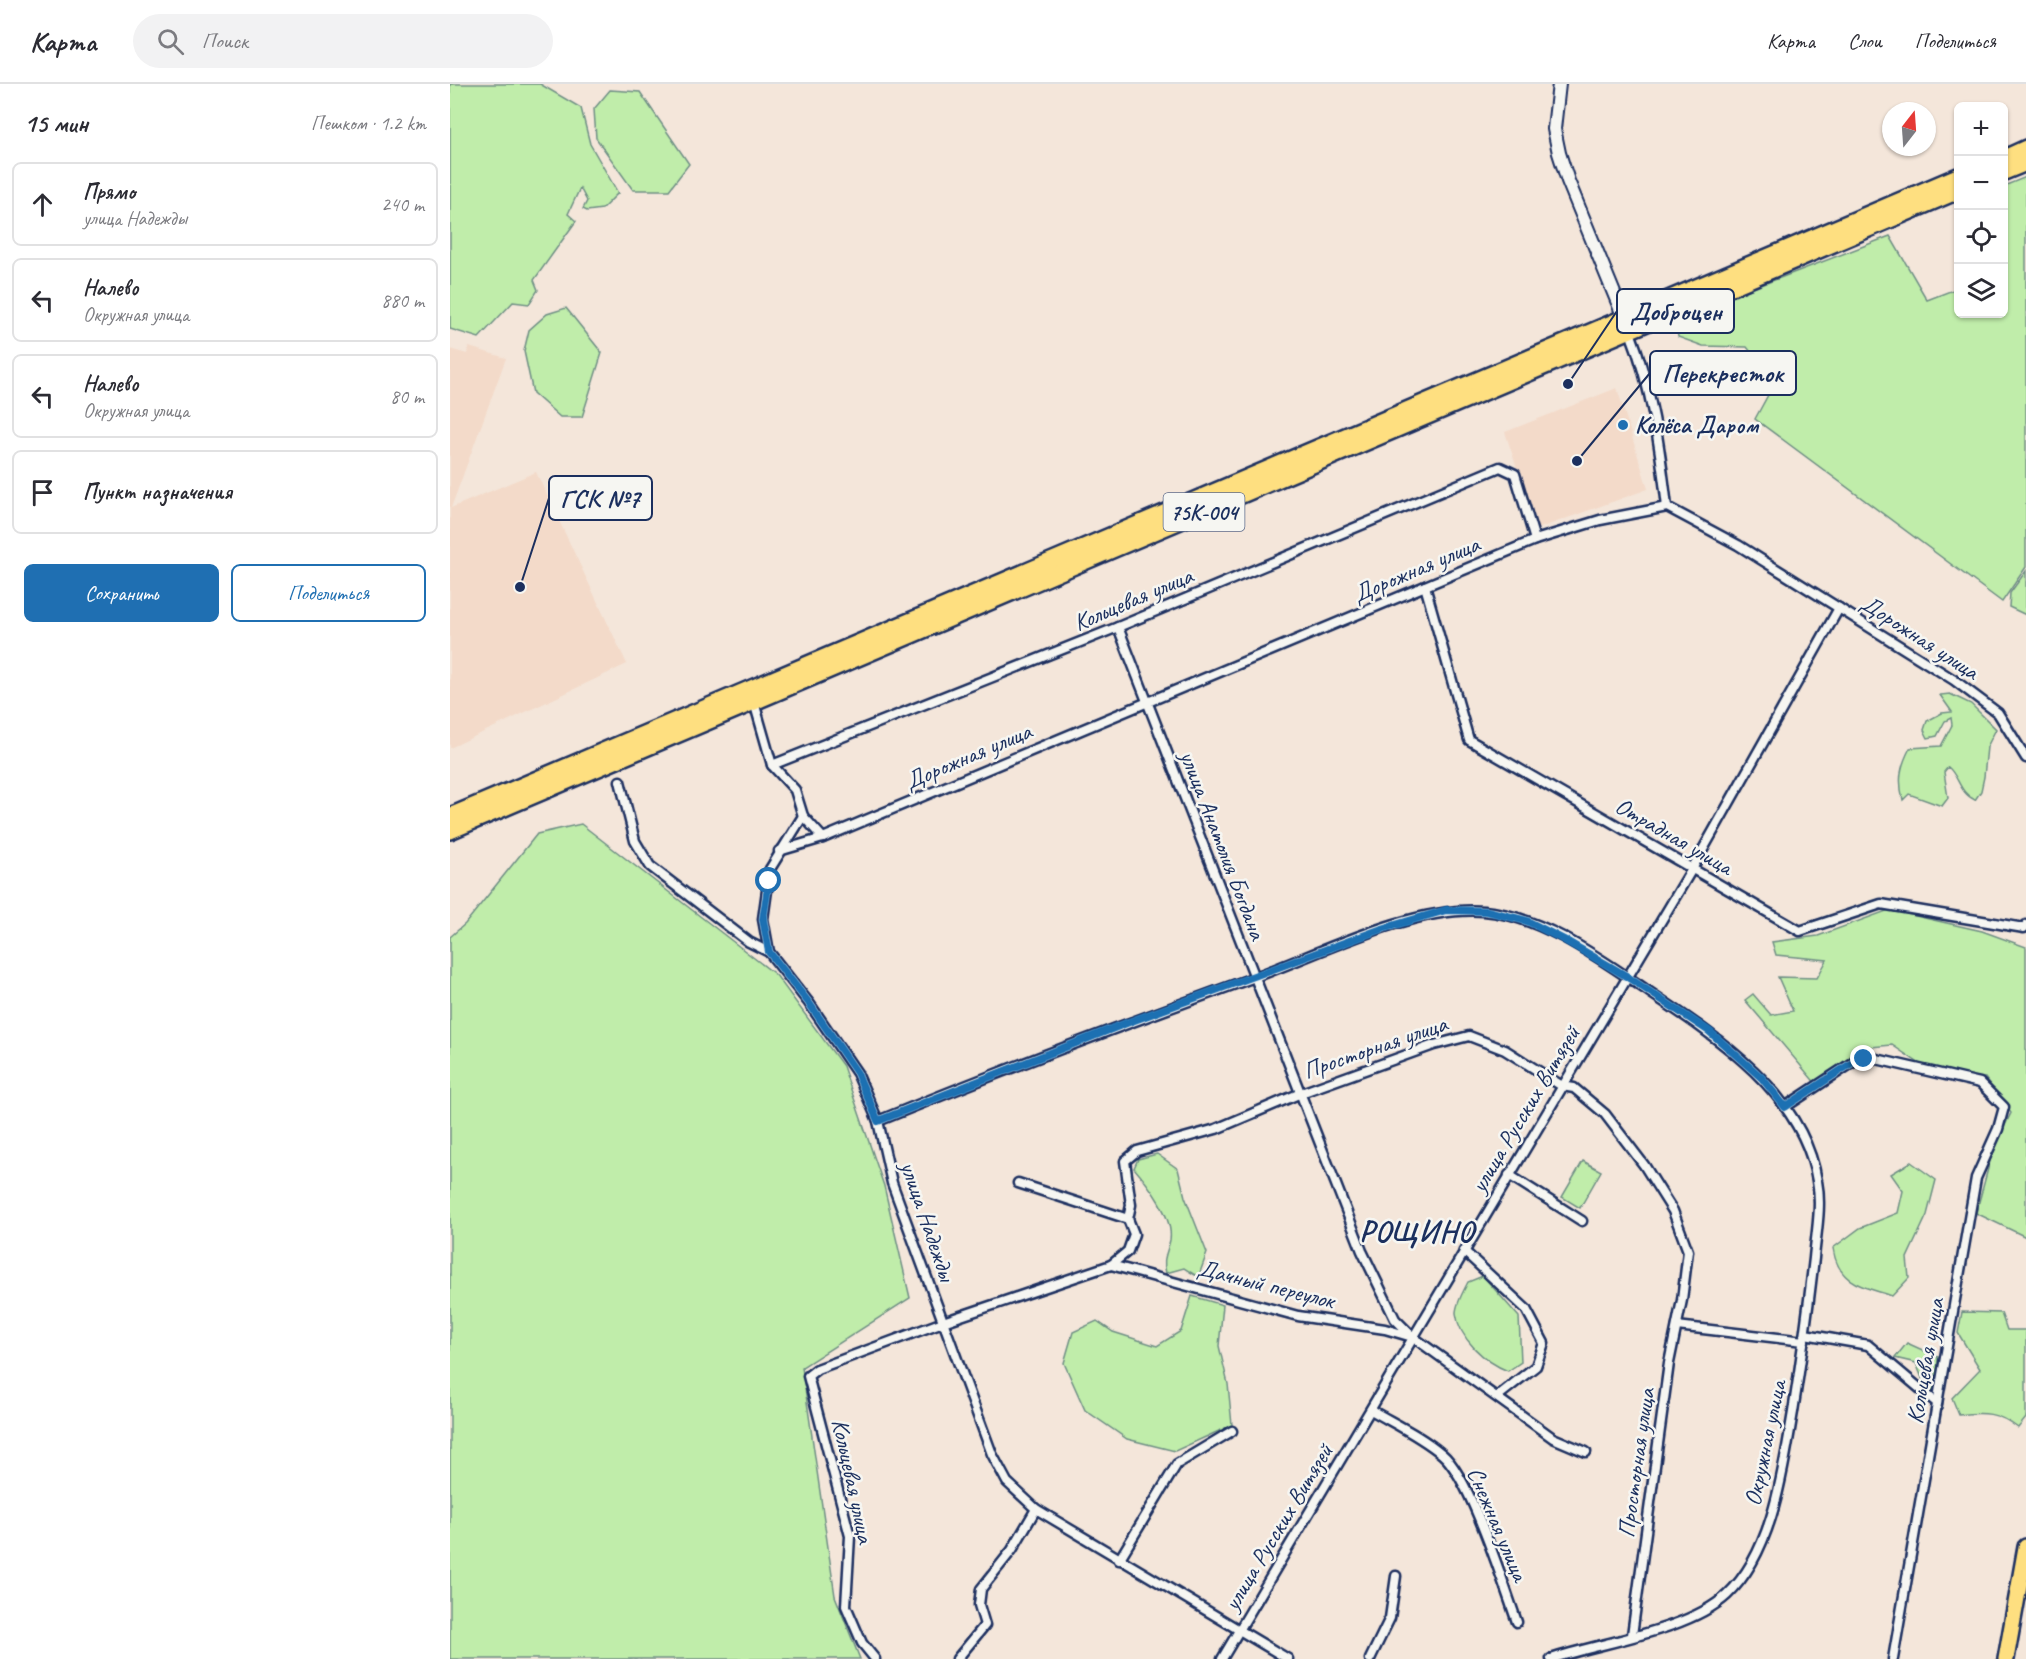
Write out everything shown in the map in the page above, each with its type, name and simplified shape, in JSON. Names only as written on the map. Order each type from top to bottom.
[{"type":"highway","points":[[2008,156],[2026,148]]},
{"type":"highway","points":[[2008,170],[2026,163]]},
{"type":"highway","name":"75К-004","points":[[450,831],[1627,325],[1954,179]]},
{"type":"highway","name":"75К-004","points":[[450,816],[1627,325],[1954,193]]},
{"type":"highway","points":[[2006,1659],[2026,1547]]},
{"type":"street","points":[[1559,84],[1554,129],[1559,153],[1568,181],[1642,362],[1662,460],[1667,507]]},
{"type":"street","name":"Кольцевая улица","points":[[772,765],[1118,627],[1500,467],[1508,468],[1515,474],[1535,540]]},
{"type":"street","name":"Дорожная улица","points":[[779,851],[823,838],[1535,540],[1600,520],[1667,507],[1738,545],[1954,680],[1998,713],[2026,756]]},
{"type":"street","name":"Отрадная улица","points":[[1425,586],[1469,741],[1800,931],[1881,904],[2025,926]]},
{"type":"street","name":"улица Русских Витязей","points":[[1222,1659],[1626,976],[1692,869],[1839,608]]},
{"type":"street","name":"улица Анатолия Богдана","points":[[1118,627],[1362,1251],[1395,1319],[1413,1337]]},
{"type":"street","points":[[754,702],[772,765],[795,790],[802,816],[823,838]]},
{"type":"street","name":"улица Надежды","points":[[620,781],[635,841],[650,866],[749,942],[769,952],[809,1003],[857,1073],[878,1121],[892,1184],[992,1454],[1007,1482],[1036,1509],[1288,1659]]},
{"type":"street","name":"улица Надежды","points":[[769,952],[763,919],[770,869],[802,816]]},
{"type":"street","name":"Окружная улица","points":[[878,1121],[1129,1022],[1254,978],[1382,929],[1446,910],[1487,911],[1527,921],[1626,976],[1709,1031],[1762,1078],[1785,1107],[1805,1145],[1817,1180],[1818,1209],[1805,1338],[1775,1506],[1746,1572],[1727,1594],[1708,1608],[1685,1620],[1568,1657],[1551,1659]]},
{"type":"street","name":"Просторная улица","points":[[808,1376],[817,1369],[943,1322],[1111,1265],[1128,1251],[1134,1234],[1128,1219],[1131,1205],[1125,1161],[1137,1151],[1216,1129],[1301,1093],[1434,1045],[1469,1036],[1505,1050],[1562,1086],[1574,1088],[1605,1114],[1644,1165],[1673,1211],[1688,1251],[1669,1363],[1632,1635]]},
{"type":"street","name":"Кольцевая улица","points":[[1785,1107],[1855,1061],[1864,1059],[1896,1063],[1980,1083],[2004,1107],[1976,1178],[1893,1659]]},
{"type":"street","points":[[1509,1175],[1582,1221]]},
{"type":"street","points":[[1018,1183],[1128,1219]]},
{"type":"street","points":[[1464,1251],[1526,1309],[1544,1343],[1536,1366],[1498,1396]]},
{"type":"street","name":"Дачный переулок","points":[[1111,1265],[1298,1316],[1384,1329],[1413,1337]]},
{"type":"street","points":[[1677,1326],[1868,1345],[1937,1403]]},
{"type":"street","points":[[1413,1337],[1498,1396],[1553,1438],[1586,1452]]},
{"type":"street","name":"Кольцевая улица","points":[[808,1376],[850,1536],[846,1606],[862,1643],[875,1659]]},
{"type":"street","name":"Снежная улица","points":[[1371,1410],[1416,1435],[1444,1455],[1463,1481],[1517,1622]]},
{"type":"street","points":[[1119,1560],[1177,1464],[1232,1431]]},
{"type":"street","points":[[957,1659],[985,1625],[978,1605],[981,1589],[1012,1550],[1036,1509]]},
{"type":"street","points":[[1370,1659],[1390,1618],[1396,1576]]},
{"type":"shaded area","points":[[469,347],[506,358],[451,508],[536,472],[627,664],[450,748],[450,349],[467,354]]},
{"type":"shaded area","points":[[1617,388],[1648,489],[1537,529],[1505,432]]},
{"type":"green space","points":[[450,84],[540,84],[581,108],[590,144],[618,193],[602,209],[587,211],[583,209],[587,201],[580,188],[568,214],[576,221],[534,280],[538,290],[529,304],[513,302],[479,338],[450,329]]},
{"type":"green space","points":[[610,90],[640,92],[689,164],[669,190],[633,190],[596,138],[594,109]]},
{"type":"green space","points":[[2026,177],[2026,567],[2002,602],[1755,419],[1775,382],[1747,347],[1703,346],[1678,337],[1675,318],[1890,236],[1927,300],[1954,290],[1954,318],[2008,318],[2008,184]]},
{"type":"green space","points":[[566,308],[602,353],[582,417],[560,417],[533,393],[524,351],[529,330],[547,314]]},
{"type":"green space","points":[[2026,571],[2026,615],[2009,607],[2010,593]]},
{"type":"green space","points":[[1950,694],[1971,704],[1996,729],[1987,747],[1981,791],[1975,800],[1970,797],[1948,767],[1944,772],[1948,798],[1942,806],[1909,794],[1903,800],[1900,780],[1910,748],[1941,746],[1952,725],[1951,718],[1945,721],[1937,736],[1928,738],[1924,730],[1927,721],[1942,713],[1952,712],[1940,695]]},
{"type":"green space","points":[[581,824],[776,975],[843,1066],[884,1186],[910,1298],[802,1367],[835,1596],[860,1659],[450,1659],[450,937],[465,924],[537,834]]},
{"type":"green space","points":[[1889,910],[1982,931],[2026,947],[2026,1237],[1976,1213],[1993,1150],[2011,1113],[1985,1078],[1932,1072],[1892,1045],[1860,1048],[1817,1085],[1745,1000],[1753,994],[1771,1015],[1793,1011],[1778,977],[1817,978],[1827,960],[1776,955],[1772,942],[1818,936]]},
{"type":"green space","points":[[1157,1154],[1178,1169],[1185,1197],[1207,1253],[1199,1275],[1184,1268],[1166,1273],[1165,1260],[1170,1240],[1168,1222],[1153,1192],[1134,1168],[1138,1159]]},
{"type":"green space","points":[[1583,1161],[1601,1171],[1580,1208],[1562,1197]]},
{"type":"green space","points":[[1911,1162],[1936,1180],[1927,1215],[1907,1258],[1909,1278],[1892,1296],[1853,1282],[1840,1269],[1833,1248],[1860,1228],[1898,1213],[1903,1191],[1891,1174]]},
{"type":"green space","points":[[1483,1276],[1519,1317],[1521,1362],[1508,1371],[1482,1356],[1462,1332],[1458,1323],[1456,1309],[1460,1297],[1468,1282]]},
{"type":"green space","points":[[1192,1296],[1223,1305],[1219,1346],[1228,1384],[1232,1425],[1175,1451],[1127,1439],[1085,1410],[1064,1363],[1073,1332],[1097,1321],[1113,1332],[1157,1346],[1181,1331]]},
{"type":"green space","points":[[1962,1312],[2001,1313],[2007,1330],[2026,1330],[2026,1418],[2018,1428],[1990,1414],[1959,1415],[1952,1398],[1980,1369],[1958,1333]]},
{"type":"green space","points":[[1907,1343],[1938,1357],[1938,1386],[1928,1393],[1916,1363],[1895,1358]]},
{"type":"place","name":"Доброцен","points":[[1568,384]]},
{"type":"place","name":"Колёса Даром","points":[[1623,425]]},
{"type":"place","name":"Перекресток","points":[[1577,461]]},
{"type":"place","name":"ГСК №7","points":[[520,587]]},
{"type":"district","name":"РОЩИНО","points":[[1417,1231]]},
{"type":"route","points":[[769,881],[763,919],[769,952],[809,1003],[857,1073],[878,1121],[1002,1070],[1129,1022],[1254,978],[1382,929],[1446,910],[1487,911],[1527,921],[1566,941],[1626,976],[1709,1031],[1762,1078],[1785,1107],[1855,1061],[1864,1059]]}]
